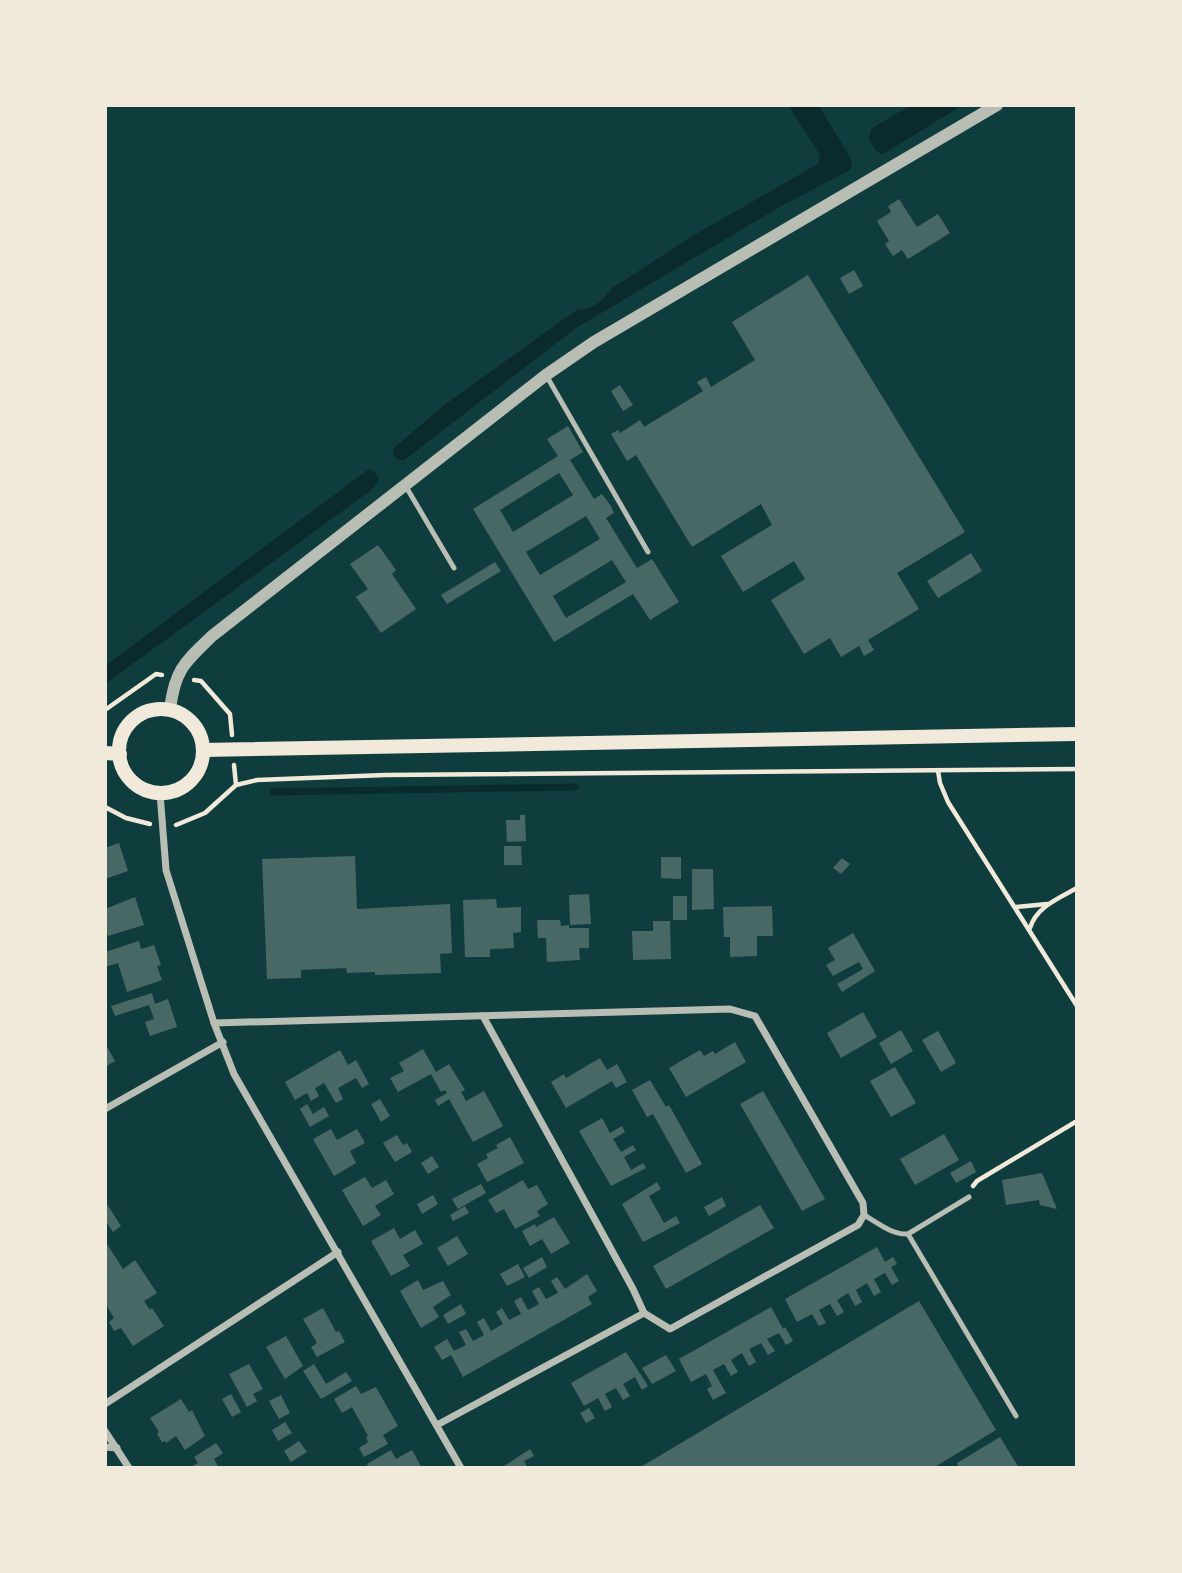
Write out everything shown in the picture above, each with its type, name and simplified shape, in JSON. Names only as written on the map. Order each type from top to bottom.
[{"type":"main road","points":[[155,709],[170,709],[187,717],[199,732],[203,750],[198,772],[191,780],[182,787],[160,793],[148,790],[128,776],[112,753],[128,725],[140,715],[155,709]]},
{"type":"main road","points":[[203,750],[1077,734]]},
{"type":"street","points":[[170,709],[183,664],[212,636],[546,375],[594,342],[997,105]]},
{"type":"street","points":[[160,793],[166,870],[214,1023],[234,1074],[461,1468]]},
{"type":"street","points":[[214,1023],[730,1009],[755,1016],[863,1203],[864,1215],[858,1225],[670,1329],[644,1313],[484,1016]]},
{"type":"street","points":[[105,1109],[223,1042]]},
{"type":"street","points":[[105,1404],[338,1252]]},
{"type":"street","points":[[437,1425],[644,1313]]},
{"type":"street","points":[[105,1431],[129,1468]]},
{"type":"street","points":[[105,1447],[117,1448]]},
{"type":"lane","points":[[546,375],[649,552]]},
{"type":"lane","points":[[405,485],[454,569]]},
{"type":"lane","points":[[864,1215],[899,1235],[908,1234],[970,1197]]},
{"type":"lane","points":[[908,1234],[1016,1416]]},
{"type":"path","points":[[105,710],[156,674],[201,681]]},
{"type":"path","points":[[105,808],[126,818],[163,827],[176,825],[205,813],[236,785],[257,780],[386,775],[1077,769]]},
{"type":"path","points":[[938,771],[948,802],[1077,1006]]},
{"type":"path","points":[[1030,929],[1031,923],[1048,904],[1077,888]]},
{"type":"path","points":[[1016,907],[1048,904]]},
{"type":"path","points":[[970,1197],[977,1181],[1077,1121]]},
{"type":"water","points":[[788,105],[818,105],[850,157],[850,170],[783,205],[576,328],[404,460],[398,460],[393,455],[394,448],[443,406],[578,309],[597,304],[611,289],[691,237],[818,164],[820,155]]},
{"type":"water","points":[[911,105],[963,105],[883,154],[876,151],[869,139],[871,129]]},
{"type":"water","points":[[369,469],[375,472],[379,480],[370,491],[105,684],[105,666]]},
{"type":"building","points":[[899,199],[917,227],[938,214],[950,233],[908,259],[902,250],[893,256],[885,244],[889,241],[877,221],[891,212],[888,206]]},
{"type":"building","points":[[854,270],[863,286],[849,294],[840,278]]},
{"type":"building","points":[[808,275],[965,532],[897,573],[919,609],[868,640],[874,650],[864,656],[859,646],[841,657],[830,638],[804,654],[771,600],[805,579],[794,561],[743,592],[721,556],[772,525],[761,504],[692,547],[636,455],[627,461],[611,434],[618,430],[620,433],[640,420],[644,427],[703,391],[697,382],[706,377],[711,387],[755,360],[732,322]]},
{"type":"building","points":[[620,385],[633,405],[623,411],[611,391]]},
{"type":"building","points":[[568,426],[583,452],[570,460],[594,499],[602,494],[611,506],[614,513],[606,518],[637,568],[652,559],[679,602],[650,620],[633,594],[554,642],[473,509],[558,456],[547,439]],"holes":[[[559,473],[573,495],[513,532],[500,510]],[[586,516],[600,539],[540,575],[526,552]],[[612,560],[626,582],[566,618],[553,596]]]},
{"type":"building","points":[[378,545],[396,570],[392,574],[416,609],[381,633],[356,597],[368,589],[350,564]]},
{"type":"building","points":[[971,553],[982,571],[938,598],[927,581]]},
{"type":"building","points":[[495,562],[501,571],[447,604],[441,595]]},
{"type":"building","points":[[520,815],[525,815],[526,841],[507,842],[506,820],[520,820]]},
{"type":"building","points":[[119,843],[128,871],[105,879],[105,848]]},
{"type":"building","points":[[504,846],[521,846],[522,865],[504,865]]},
{"type":"building","points":[[355,856],[357,909],[450,904],[452,953],[440,954],[441,973],[375,975],[375,972],[347,973],[346,968],[301,970],[301,978],[267,979],[262,859]]},
{"type":"building","points":[[661,857],[681,857],[681,879],[661,878]]},
{"type":"building","points":[[842,858],[850,864],[841,874],[833,868]]},
{"type":"building","points":[[692,869],[713,869],[714,909],[692,910]]},
{"type":"building","points":[[589,894],[591,924],[570,925],[569,895]]},
{"type":"building","points":[[673,896],[687,896],[687,920],[673,920]]},
{"type":"building","points":[[135,897],[144,925],[108,936],[105,909]]},
{"type":"building","points":[[496,899],[497,908],[521,907],[521,932],[513,933],[514,948],[490,949],[490,957],[465,957],[463,900]]},
{"type":"building","points":[[772,906],[773,936],[757,936],[757,956],[730,957],[730,937],[724,937],[723,907]]},
{"type":"building","points":[[537,920],[560,920],[561,926],[589,928],[589,948],[579,948],[580,960],[547,962],[546,938],[538,938]]},
{"type":"building","points":[[653,921],[670,921],[671,959],[633,960],[632,931],[653,931]]},
{"type":"building","points":[[853,933],[875,971],[842,992],[837,984],[863,969],[859,962],[833,976],[826,965],[835,960],[828,948]]},
{"type":"building","points":[[139,941],[141,949],[154,945],[161,965],[157,966],[162,980],[127,992],[118,963],[105,967],[105,952]]},
{"type":"building","points":[[152,993],[155,1004],[168,999],[177,1027],[150,1036],[145,1022],[154,1019],[149,1005],[115,1016],[111,1006]]},
{"type":"building","points":[[863,1012],[877,1037],[841,1058],[827,1033]]},
{"type":"building","points":[[901,1030],[913,1051],[891,1064],[879,1043]]},
{"type":"building","points":[[938,1031],[956,1063],[941,1072],[922,1040]]},
{"type":"building","points":[[735,1042],[746,1062],[686,1097],[669,1068],[700,1050],[704,1056],[713,1051],[715,1054]]},
{"type":"building","points":[[105,1043],[115,1061],[105,1067]]},
{"type":"building","points":[[423,1049],[436,1072],[449,1064],[465,1090],[461,1092],[466,1101],[484,1091],[503,1126],[473,1142],[449,1099],[438,1106],[435,1100],[447,1093],[445,1090],[441,1092],[431,1074],[398,1092],[390,1078],[404,1071],[399,1063]]},
{"type":"building","points":[[340,1050],[348,1065],[356,1060],[369,1084],[362,1088],[356,1078],[338,1088],[343,1099],[336,1103],[324,1083],[315,1088],[319,1096],[311,1101],[307,1093],[295,1100],[285,1082]]},
{"type":"building","points":[[600,1058],[607,1070],[617,1064],[627,1082],[616,1088],[612,1081],[566,1108],[551,1082],[564,1074],[566,1078]]},
{"type":"building","points":[[895,1067],[916,1103],[891,1117],[870,1081]]},
{"type":"building","points":[[650,1080],[666,1107],[669,1105],[702,1164],[686,1173],[653,1114],[647,1117],[632,1090]]},
{"type":"building","points":[[763,1091],[825,1199],[802,1211],[740,1104]]},
{"type":"building","points":[[380,1099],[390,1116],[381,1122],[371,1104]]},
{"type":"building","points":[[307,1104],[313,1114],[324,1107],[329,1116],[310,1127],[300,1109]]},
{"type":"building","points":[[602,1118],[610,1133],[622,1126],[625,1132],[613,1139],[621,1152],[633,1145],[636,1150],[624,1157],[631,1170],[643,1163],[646,1168],[611,1186],[579,1131]]},
{"type":"building","points":[[331,1129],[337,1140],[357,1129],[365,1143],[350,1151],[356,1163],[334,1176],[313,1139]]},
{"type":"building","points":[[944,1134],[959,1160],[915,1185],[900,1159]]},
{"type":"building","points":[[397,1135],[403,1145],[407,1143],[412,1152],[395,1162],[383,1143]]},
{"type":"building","points":[[510,1137],[524,1163],[487,1182],[477,1164],[488,1158],[486,1154],[498,1148],[496,1145]]},
{"type":"building","points":[[432,1156],[439,1167],[428,1174],[421,1163]]},
{"type":"building","points":[[971,1161],[976,1172],[956,1183],[950,1173]]},
{"type":"building","points":[[1042,1173],[1057,1209],[1040,1205],[1039,1200],[1006,1205],[1002,1180]]},
{"type":"building","points":[[365,1177],[372,1188],[386,1180],[394,1194],[375,1206],[381,1215],[363,1226],[342,1190]]},
{"type":"building","points":[[523,1180],[528,1189],[537,1185],[548,1204],[537,1211],[540,1216],[515,1229],[504,1209],[496,1213],[488,1200]]},
{"type":"building","points":[[657,1182],[661,1189],[649,1196],[664,1223],[676,1216],[680,1223],[643,1242],[622,1204]]},
{"type":"building","points":[[481,1184],[486,1193],[458,1209],[452,1199]]},
{"type":"building","points":[[433,1195],[438,1204],[422,1214],[417,1204]]},
{"type":"building","points":[[722,1197],[726,1206],[709,1216],[704,1207]]},
{"type":"building","points":[[105,1201],[121,1226],[113,1232],[105,1220]]},
{"type":"building","points":[[760,1205],[774,1228],[666,1289],[653,1266]]},
{"type":"building","points":[[465,1206],[469,1213],[453,1221],[450,1215]]},
{"type":"building","points":[[554,1217],[570,1243],[551,1254],[542,1239],[530,1246],[522,1231]]},
{"type":"building","points":[[394,1228],[400,1239],[415,1230],[423,1244],[403,1255],[410,1266],[391,1276],[371,1241]]},
{"type":"building","points":[[457,1236],[468,1254],[448,1266],[437,1248]]},
{"type":"building","points":[[105,1241],[123,1269],[135,1260],[157,1293],[144,1301],[164,1326],[133,1346],[121,1328],[114,1331],[109,1322],[114,1318],[105,1303]]},
{"type":"building","points":[[877,1247],[885,1262],[893,1257],[897,1264],[891,1267],[899,1281],[892,1285],[885,1273],[874,1279],[881,1292],[874,1296],[867,1283],[856,1290],[862,1302],[855,1306],[848,1293],[837,1300],[844,1312],[837,1316],[830,1304],[819,1310],[826,1323],[819,1326],[812,1314],[797,1322],[785,1299]]},
{"type":"building","points":[[542,1257],[547,1267],[529,1278],[523,1268]]},
{"type":"building","points":[[518,1264],[525,1277],[507,1286],[500,1274]]},
{"type":"building","points":[[587,1274],[597,1291],[588,1297],[592,1304],[463,1377],[451,1355],[442,1360],[434,1347],[447,1339],[454,1351],[466,1345],[459,1332],[466,1329],[473,1341],[484,1335],[477,1322],[484,1318],[491,1331],[503,1324],[496,1312],[502,1308],[509,1320],[521,1314],[514,1301],[521,1297],[528,1310],[539,1304],[532,1291],[539,1287],[546,1299],[558,1293],[551,1281],[557,1277],[565,1289]]},
{"type":"building","points":[[418,1280],[423,1290],[443,1281],[451,1295],[433,1307],[439,1317],[421,1328],[400,1291]]},
{"type":"building","points":[[919,1301],[996,1430],[933,1468],[639,1468]]},
{"type":"building","points":[[461,1304],[466,1314],[448,1324],[443,1315]]},
{"type":"building","points":[[771,1307],[793,1341],[786,1345],[779,1333],[767,1339],[775,1351],[768,1355],[761,1343],[749,1349],[756,1362],[749,1366],[742,1353],[731,1360],[738,1372],[731,1376],[724,1364],[713,1370],[726,1393],[713,1400],[707,1389],[712,1386],[706,1374],[691,1382],[679,1359]]},
{"type":"building","points":[[323,1308],[336,1332],[339,1331],[345,1342],[317,1357],[311,1347],[317,1343],[303,1319]]},
{"type":"building","points":[[286,1336],[303,1366],[285,1379],[266,1347]]},
{"type":"building","points":[[626,1352],[648,1386],[642,1390],[635,1377],[623,1384],[630,1396],[623,1400],[616,1388],[605,1394],[612,1407],[605,1411],[598,1398],[584,1406],[571,1383]]},
{"type":"building","points":[[666,1355],[676,1371],[652,1384],[642,1368]]},
{"type":"building","points":[[249,1364],[263,1389],[253,1394],[257,1401],[247,1407],[229,1374]]},
{"type":"building","points":[[314,1364],[326,1384],[346,1372],[352,1381],[321,1399],[303,1371]]},
{"type":"building","points":[[356,1386],[361,1394],[376,1387],[398,1426],[383,1435],[388,1444],[364,1457],[359,1448],[368,1442],[368,1436],[352,1407],[342,1413],[334,1399]]},
{"type":"building","points":[[231,1394],[241,1412],[232,1417],[222,1399]]},
{"type":"building","points":[[281,1395],[290,1413],[279,1419],[269,1401]]},
{"type":"building","points":[[181,1399],[189,1412],[192,1410],[205,1436],[185,1450],[176,1436],[166,1443],[162,1442],[150,1418]]},
{"type":"building","points":[[589,1408],[595,1418],[586,1423],[580,1413]]},
{"type":"building","points":[[285,1422],[292,1433],[278,1441],[272,1430]]},
{"type":"building","points":[[1000,1437],[1019,1468],[959,1468],[957,1463]]},
{"type":"building","points":[[299,1441],[307,1452],[291,1462],[284,1451]]},
{"type":"building","points":[[216,1443],[223,1453],[214,1459],[219,1468],[189,1468],[198,1463],[194,1457]]},
{"type":"building","points":[[530,1449],[534,1456],[524,1461],[528,1468],[505,1468],[504,1466]]},
{"type":"building","points":[[391,1450],[396,1459],[412,1450],[422,1468],[369,1468],[367,1464]]},
{"type":"waterway","points":[[273,792],[575,787]]}]
